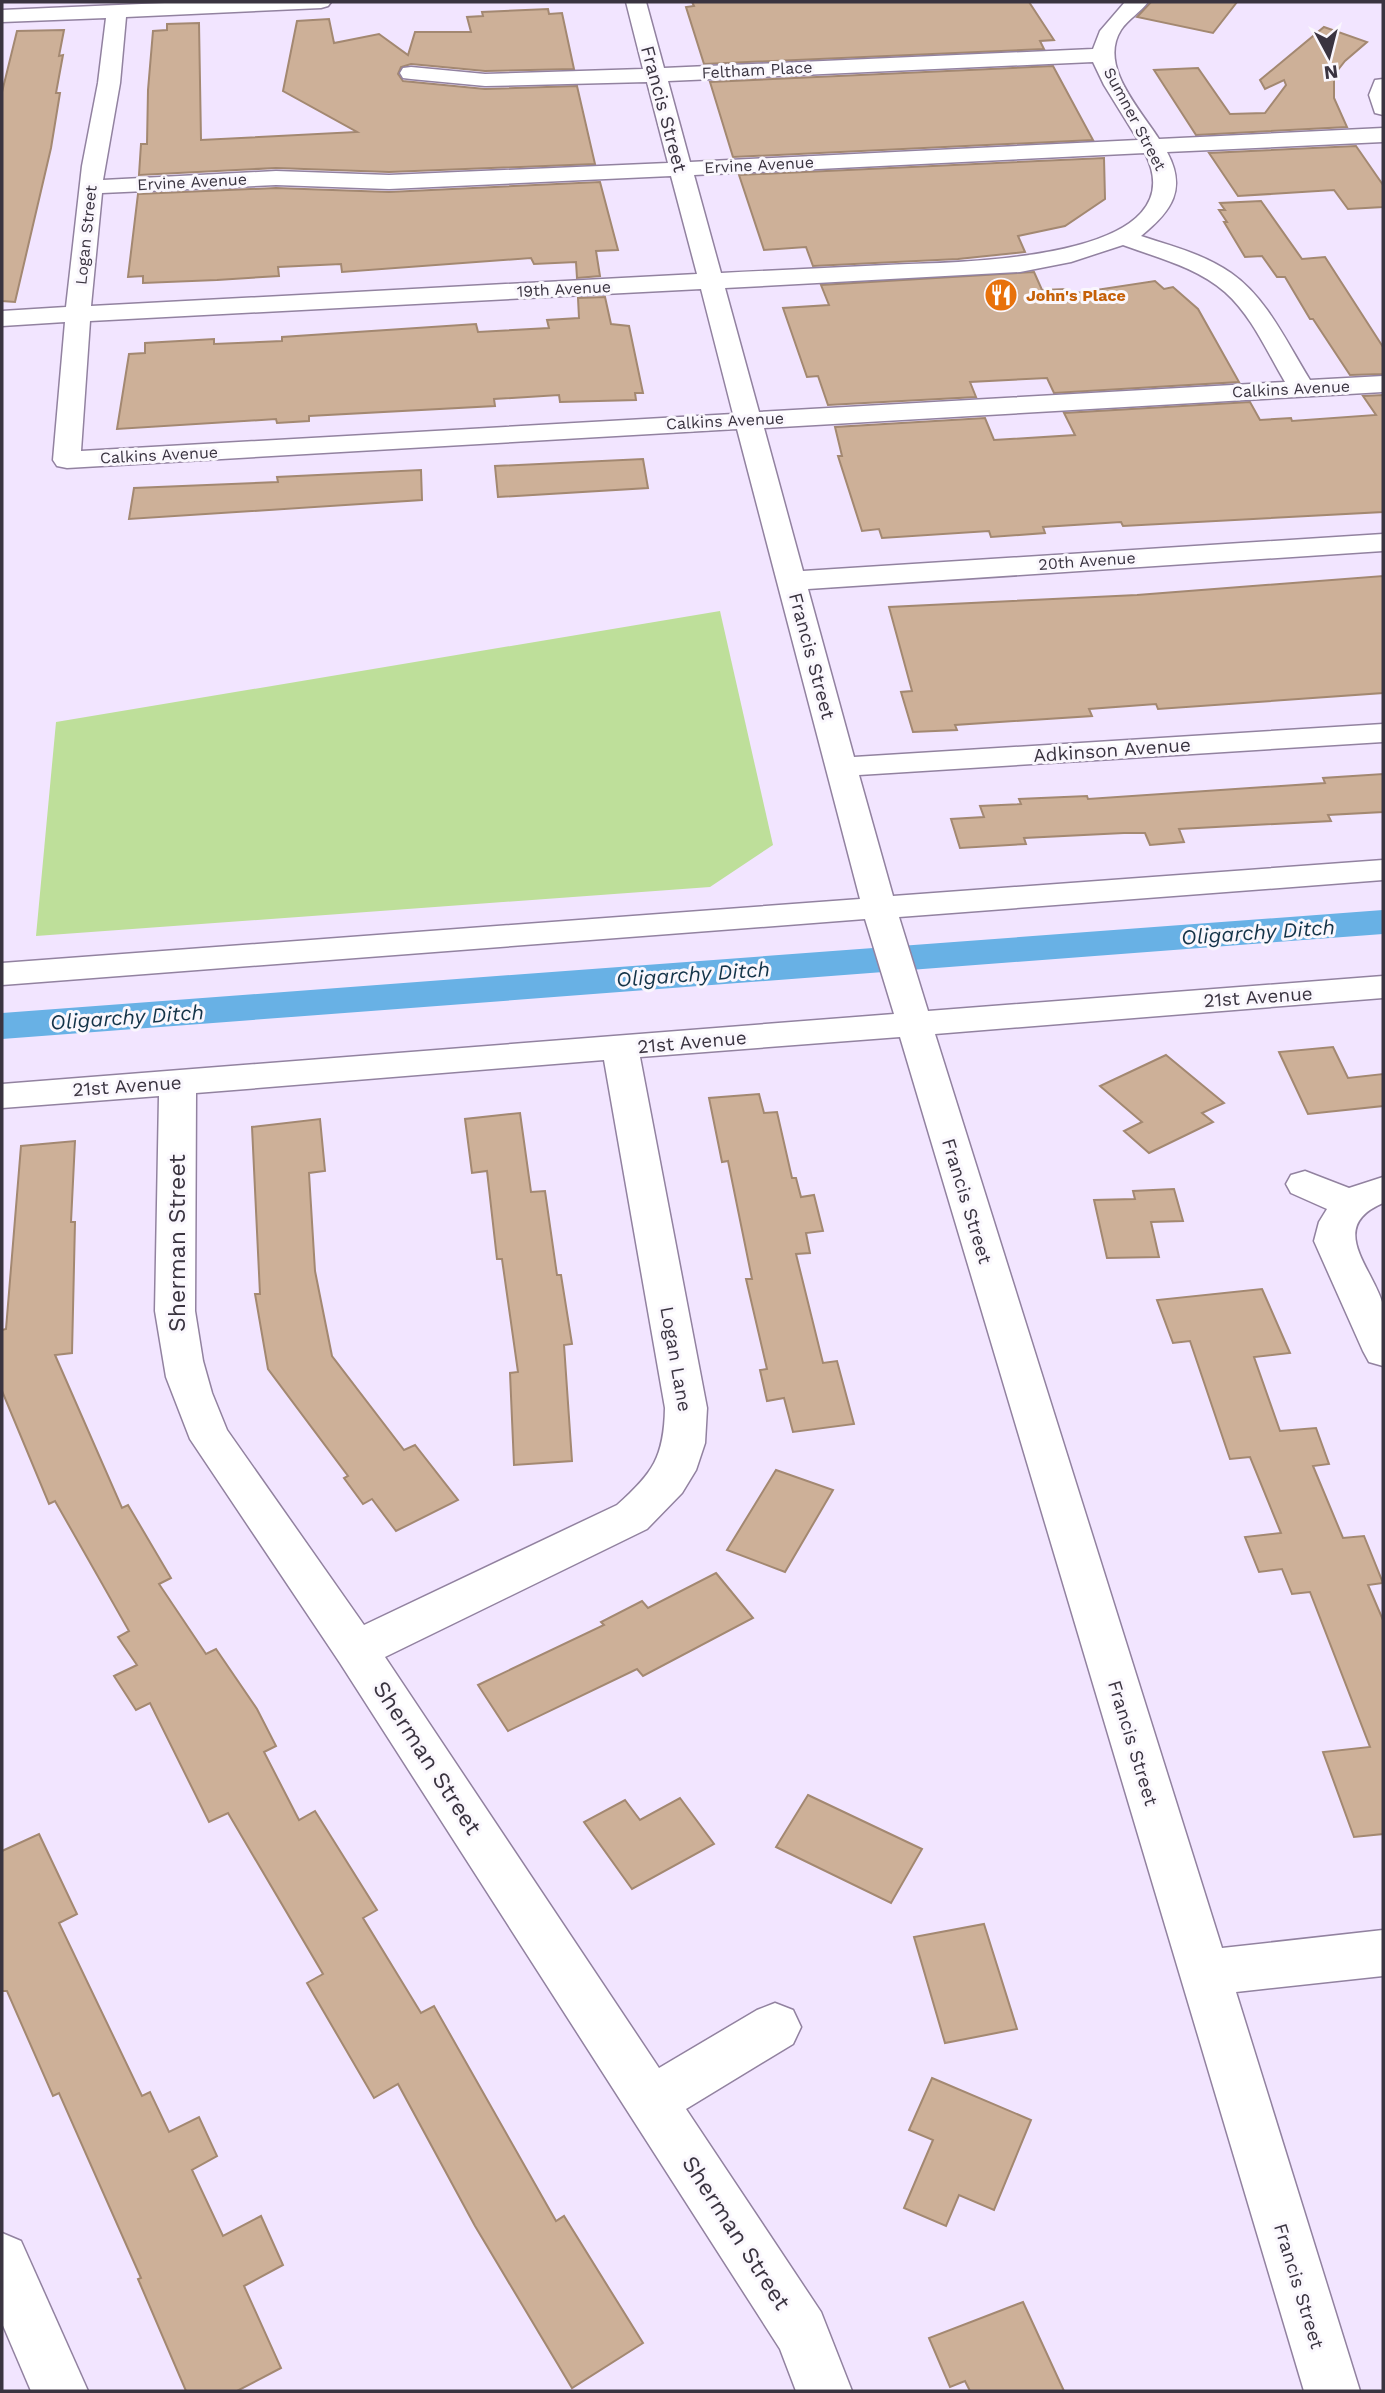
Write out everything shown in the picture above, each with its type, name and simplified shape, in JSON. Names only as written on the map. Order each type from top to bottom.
[{"type":"street","points":[[2,16],[321,2]]},
{"type":"street","name":"Francis Street","points":[[636,2],[883,922],[1332,2391]]},
{"type":"street","name":"Sumner Street","points":[[1122,237],[1148,218],[1163,198],[1166,176],[1158,155],[1115,86],[1103,55],[1110,32],[1126,11],[1138,2]]},
{"type":"street","name":"Logan Street","points":[[67,460],[93,166],[108,83],[117,10]]},
{"type":"street","name":"Feltham Place","points":[[411,73],[485,80],[536,80],[1103,55]]},
{"type":"street","points":[[1383,85],[1380,94],[1383,108]]},
{"type":"street","name":"Ervine Avenue","points":[[93,187],[276,178],[389,182],[452,180],[1383,135]]},
{"type":"street","points":[[1122,237],[1200,267],[1247,299],[1302,389]]},
{"type":"street","name":"19th Avenue","points":[[2,318],[1020,265],[1097,248],[1122,237]]},
{"type":"street","name":"Calkins Avenue","points":[[67,460],[1383,384]]},
{"type":"street","name":"20th Avenue","points":[[791,581],[1383,542]]},
{"type":"street","name":"Adkinson Avenue","points":[[841,767],[1383,733]]},
{"type":"street","points":[[2,974],[883,922],[1383,870]]},
{"type":"street","name":"21st Avenue","points":[[2,1096],[1383,987]]},
{"type":"street","name":"Logan Lane","points":[[356,1650],[632,1517],[662,1491],[678,1464],[687,1436],[685,1408],[620,1047]]},
{"type":"street","name":"Sherman Street","points":[[178,1082],[175,1311],[178,1347],[196,1411],[211,1439],[356,1650],[801,2332],[824,2391]]},
{"type":"street","points":[[1306,1184],[1366,1197]]},
{"type":"street","points":[[1366,1197],[1335,1227],[1334,1241],[1383,1351]]},
{"type":"street","points":[[1203,1973],[1383,1953]]},
{"type":"street","points":[[651,2101],[775,2027]]},
{"type":"street","points":[[2,2260],[60,2391]]},
{"type":"green space","points":[[720,611],[773,845],[710,887],[36,936],[56,722]]},
{"type":"building","points":[[692,2],[1029,2],[1054,40],[1040,41],[1044,49],[704,64],[686,7],[694,6]]},
{"type":"building","points":[[1151,2],[1237,2],[1213,33],[1137,17]]},
{"type":"building","points":[[548,9],[549,14],[562,13],[574,69],[485,71],[411,64],[401,67],[398,74],[403,81],[485,89],[577,86],[595,164],[389,172],[276,168],[139,175],[141,144],[147,144],[153,31],[167,30],[167,24],[199,23],[201,140],[357,132],[283,91],[297,21],[329,19],[334,43],[379,34],[408,55],[415,32],[471,32],[467,17],[483,16],[482,12]]},
{"type":"building","points":[[1324,27],[1367,42],[1345,61],[1334,75],[1334,98],[1347,127],[1196,135],[1154,70],[1198,68],[1230,114],[1265,113],[1286,85],[1284,80],[1265,89],[1260,80]]},
{"type":"building","points":[[64,30],[59,56],[63,55],[56,93],[60,93],[51,148],[15,302],[2,301],[2,92],[17,31]]},
{"type":"building","points":[[1053,66],[1093,140],[733,157],[710,82]]},
{"type":"building","points":[[1356,146],[1383,185],[1383,207],[1348,209],[1334,190],[1238,196],[1209,153]]},
{"type":"building","points":[[1104,158],[1105,199],[1065,226],[1018,236],[1025,252],[958,259],[813,266],[806,247],[764,250],[739,175]]},
{"type":"building","points":[[600,182],[618,250],[596,251],[600,276],[577,278],[576,262],[534,264],[531,258],[342,272],[341,264],[278,267],[279,276],[217,280],[143,283],[143,276],[128,277],[138,194],[276,188],[389,192]]},
{"type":"building","points":[[1261,201],[1302,259],[1325,257],[1383,347],[1383,374],[1350,375],[1313,319],[1310,319],[1285,277],[1277,277],[1262,256],[1245,257],[1224,222],[1227,222],[1219,210],[1225,210],[1220,203]]},
{"type":"building","points":[[1034,272],[1042,290],[1067,289],[1070,294],[1155,281],[1164,289],[1173,287],[1198,309],[1239,382],[1054,393],[1047,378],[970,382],[976,397],[828,405],[818,376],[807,377],[783,308],[829,305],[821,285]]},
{"type":"building","points":[[605,297],[611,324],[629,326],[643,393],[635,393],[636,400],[560,402],[559,395],[494,399],[495,406],[309,416],[309,421],[277,423],[276,419],[117,429],[129,354],[145,353],[145,343],[214,339],[214,344],[282,341],[282,337],[476,324],[478,332],[549,328],[547,320],[579,318],[578,298]]},
{"type":"building","points":[[1383,395],[1383,512],[1123,526],[1121,522],[1043,527],[1045,533],[991,537],[989,531],[882,538],[879,529],[862,531],[838,456],[842,456],[835,427],[985,418],[994,440],[1075,435],[1064,413],[1250,402],[1260,420],[1291,418],[1292,421],[1376,415],[1363,396]]},
{"type":"building","points":[[643,459],[648,488],[498,497],[495,466]]},
{"type":"building","points":[[421,470],[422,500],[129,519],[134,488],[278,482],[277,477]]},
{"type":"building","points":[[1383,576],[1383,693],[1158,709],[1156,704],[1089,709],[1092,716],[955,725],[957,730],[913,732],[901,692],[912,691],[889,607],[1137,595]]},
{"type":"building","points":[[1383,774],[1383,812],[1328,815],[1331,821],[1179,829],[1184,842],[1150,845],[1145,833],[1124,833],[1024,838],[1026,844],[960,848],[951,819],[984,817],[980,806],[1021,804],[1019,799],[1087,796],[1088,799],[1325,783],[1323,778]]},
{"type":"building","points":[[1333,1047],[1348,1078],[1383,1074],[1383,1106],[1308,1114],[1279,1052]]},
{"type":"building","points":[[1166,1055],[1224,1103],[1202,1113],[1213,1122],[1149,1153],[1124,1131],[1142,1122],[1100,1086]]},
{"type":"building","points":[[759,1094],[764,1113],[777,1112],[792,1178],[796,1178],[801,1197],[814,1195],[823,1231],[806,1233],[810,1253],[796,1254],[823,1363],[837,1361],[854,1424],[793,1432],[784,1398],[767,1401],[760,1370],[767,1369],[746,1279],[752,1279],[728,1161],[722,1162],[709,1098]]},
{"type":"building","points":[[520,1113],[531,1192],[545,1191],[557,1275],[561,1275],[572,1344],[564,1345],[572,1461],[514,1465],[510,1373],[518,1372],[502,1259],[497,1259],[487,1171],[472,1173],[465,1119]]},
{"type":"building","points":[[320,1119],[325,1171],[309,1173],[315,1271],[332,1356],[404,1450],[415,1445],[458,1500],[396,1531],[372,1499],[363,1504],[344,1478],[348,1476],[268,1369],[255,1294],[260,1294],[252,1127]]},
{"type":"building","points":[[75,1141],[71,1222],[75,1222],[72,1353],[55,1355],[122,1508],[128,1505],[171,1578],[159,1584],[206,1654],[216,1649],[257,1709],[276,1746],[264,1752],[299,1820],[315,1811],[377,1910],[363,1918],[421,2013],[434,2006],[556,2221],[564,2216],[643,2343],[572,2388],[475,2226],[398,2084],[374,2098],[307,1983],[323,1974],[228,1813],[209,1822],[150,1703],[136,1710],[114,1676],[137,1665],[118,1637],[129,1631],[55,1501],[49,1504],[2,1391],[2,1330],[6,1329],[21,1146]]},
{"type":"building","points":[[1174,1189],[1183,1221],[1151,1222],[1159,1257],[1107,1258],[1094,1200],[1135,1199],[1133,1191]]},
{"type":"building","points":[[1262,1289],[1290,1353],[1254,1357],[1280,1431],[1316,1428],[1329,1464],[1313,1466],[1343,1538],[1364,1536],[1383,1583],[1368,1585],[1383,1620],[1383,1834],[1354,1837],[1323,1752],[1370,1747],[1310,1592],[1292,1594],[1282,1569],[1259,1572],[1245,1537],[1281,1533],[1250,1457],[1230,1459],[1190,1341],[1173,1343],[1157,1300]]},
{"type":"building","points":[[776,1470],[833,1490],[785,1572],[727,1550]]},
{"type":"building","points":[[716,1573],[753,1618],[643,1676],[637,1669],[508,1731],[478,1685],[604,1625],[601,1622],[642,1601],[648,1608]]},
{"type":"building","points":[[808,1795],[922,1849],[891,1903],[776,1847]]},
{"type":"building","points":[[680,1798],[714,1844],[632,1889],[584,1822],[625,1800],[640,1820]]},
{"type":"building","points":[[39,1834],[77,1914],[59,1923],[142,2096],[150,2092],[169,2132],[199,2117],[217,2156],[192,2170],[223,2236],[261,2216],[283,2265],[244,2286],[281,2368],[237,2391],[186,2391],[138,2279],[141,2278],[59,2093],[53,2096],[7,1991],[2,1991],[2,1851]]},
{"type":"building","points":[[984,1924],[1017,2029],[945,2043],[914,1937]]},
{"type":"building","points":[[932,2078],[1031,2120],[994,2210],[959,2195],[946,2226],[904,2208],[933,2140],[909,2130]]},
{"type":"building","points":[[1023,2302],[1064,2391],[970,2391],[965,2381],[950,2387],[929,2338]]},
{"type":"waterway","name":"Oligarchy Ditch","points":[[2,1026],[1383,922]]},
{"type":"place","name":"John's Place","points":[[1001,295]]}]
